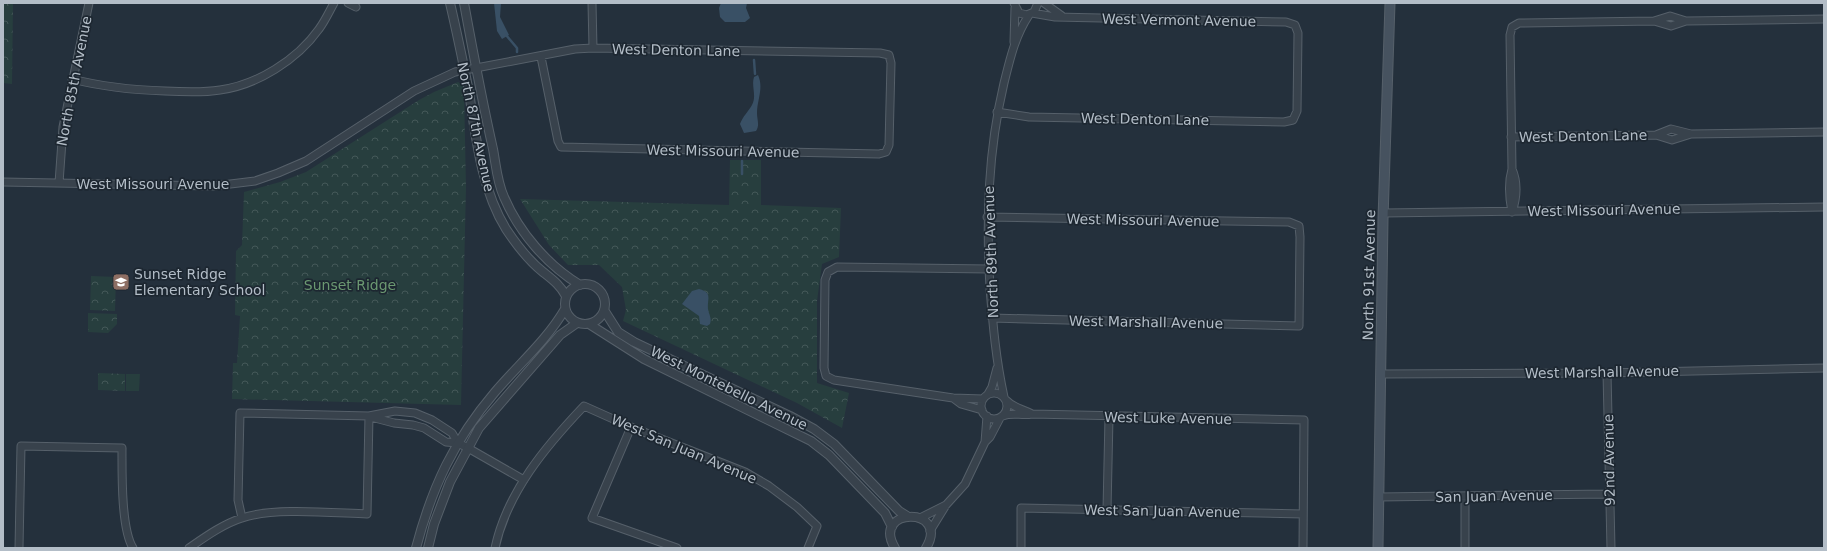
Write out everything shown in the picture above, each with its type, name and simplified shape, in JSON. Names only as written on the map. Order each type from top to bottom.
[{"type":"main road","name":"North 91st Avenue","points":[[1378,548],[1384,213],[1390,3]]},
{"type":"street","name":"North 85th Avenue","points":[[59,183],[62,127],[89,3]]},
{"type":"street","points":[[72,79],[105,87],[154,91],[220,90],[244,84],[261,77],[292,57],[319,29],[334,3]]},
{"type":"street","points":[[348,3],[356,7]]},
{"type":"street","name":"North 87th Avenue","points":[[450,3],[465,70],[480,157],[487,186],[495,207],[518,247],[543,272],[555,281],[566,296]]},
{"type":"street","name":"North 87th Avenue","points":[[464,3],[497,175],[503,196],[516,220],[546,259],[561,272],[580,285]]},
{"type":"street","points":[[592,3],[593,48]]},
{"type":"street","name":"North 89th Avenue","points":[[1014,42],[1031,14],[1037,9],[1038,3]]},
{"type":"street","points":[[1044,3],[1062,16]]},
{"type":"street","name":"North 89th Avenue","points":[[1005,399],[997,368],[992,318],[987,217],[992,139],[1014,42],[1014,5]]},
{"type":"street","name":"West Vermont Avenue","points":[[1014,5],[1023,15],[1031,14],[1055,17],[1286,22],[1295,25],[1298,33],[1297,96],[1296,111],[1293,120]]},
{"type":"street","points":[[1512,212],[1516,200],[1516,178],[1512,169],[1511,137],[1510,35],[1512,27],[1519,23],[1654,22],[1670,16],[1686,21],[1824,19]]},
{"type":"street","name":"West Denton Lane","points":[[465,70],[541,57],[575,49],[593,48],[872,53],[889,55],[891,63],[888,145],[886,152]]},
{"type":"street","name":"West Missouri Avenue","points":[[541,57],[560,147],[872,154],[886,152]]},
{"type":"street","name":"West Missouri Avenue","points":[[3,182],[214,186],[266,178],[313,157],[414,91],[440,78],[465,70]]},
{"type":"street","name":"West Denton Lane","points":[[997,112],[1029,117],[1284,122],[1293,120]]},
{"type":"street","name":"West Denton Lane","points":[[1511,137],[1656,136],[1671,129],[1690,134],[1824,132]]},
{"type":"street","name":"West Missouri Avenue","points":[[1384,213],[1824,207]]},
{"type":"street","name":"West Missouri Avenue","points":[[987,217],[1289,222],[1299,226],[1299,326]]},
{"type":"street","points":[[930,531],[946,505],[965,484],[985,442],[990,437],[1007,409],[1005,399],[996,393],[986,397],[953,398],[834,380],[826,376],[824,368],[825,287],[828,272],[837,267],[989,269]]},
{"type":"street","points":[[416,548],[432,495],[442,470],[458,443],[485,404],[552,329],[565,309],[566,296],[569,291],[580,285],[592,286],[600,292],[604,301],[604,310],[598,319],[589,324],[577,323],[571,320],[565,309]]},
{"type":"street","name":"West Montebello Avenue","points":[[604,310],[618,332],[634,342],[790,416],[814,429],[834,444],[892,505],[907,516]]},
{"type":"street","name":"West Marshall Avenue","points":[[992,318],[1299,326]]},
{"type":"street","points":[[428,548],[444,494],[479,428],[560,335],[577,323]]},
{"type":"street","name":"West Montebello Avenue","points":[[589,324],[644,358],[811,441],[829,455],[885,513],[892,527]]},
{"type":"street","name":"North 89th Avenue","points":[[986,397],[992,388],[997,368]]},
{"type":"street","name":"West Marshall Avenue","points":[[1381,374],[1608,373],[1824,368]]},
{"type":"street","name":"92nd Avenue","points":[[1608,373],[1610,548]]},
{"type":"street","points":[[985,442],[984,413],[986,397]]},
{"type":"street","points":[[953,398],[961,404],[995,419],[1001,417]]},
{"type":"street","name":"West Luke Avenue","points":[[1005,399],[1011,405],[1025,409],[1032,414]]},
{"type":"street","name":"West San Juan Avenue","points":[[524,480],[559,433],[584,406],[631,427],[745,472],[769,486],[797,507],[817,526],[808,548]]},
{"type":"street","points":[[242,518],[238,500],[240,413],[368,416],[395,411],[408,412],[432,420],[452,433],[458,443]]},
{"type":"street","points":[[407,424],[408,412]]},
{"type":"street","name":"West Luke Avenue","points":[[1001,417],[1008,414],[1025,416],[1032,414],[1108,417],[1304,420],[1303,514]]},
{"type":"street","points":[[368,416],[394,423],[424,428],[446,442],[458,443],[468,448],[524,480],[515,497],[495,548]]},
{"type":"street","points":[[189,548],[242,518],[298,512],[367,514],[368,416]]},
{"type":"street","points":[[1107,510],[1108,417]]},
{"type":"street","points":[[631,427],[592,518],[677,548]]},
{"type":"street","points":[[19,548],[21,446],[122,448],[122,488],[125,519],[134,548]]},
{"type":"street","name":"San Juan Avenue","points":[[1379,497],[1609,494]]},
{"type":"street","points":[[1465,496],[1465,548]]},
{"type":"street","points":[[920,518],[946,505]]},
{"type":"street","name":"West San Juan Avenue","points":[[1021,548],[1020,508],[1303,514]]},
{"type":"street","points":[[1303,514],[1303,548]]},
{"type":"street","points":[[892,546],[892,527],[896,522],[907,516],[920,518],[928,525],[931,537],[928,547]]},
{"type":"green space","points":[[3,3],[13,3],[12,84],[3,83]]},
{"type":"green space","name":"Sunset Ridge","points":[[458,82],[465,86],[466,91],[464,92],[466,187],[461,405],[232,399],[233,363],[237,363],[240,316],[235,315],[236,251],[242,245],[244,192],[280,182],[306,172],[419,100]]},
{"type":"green space","points":[[730,160],[761,160],[761,205],[841,208],[839,257],[822,264],[817,301],[817,383],[849,393],[842,428],[797,403],[623,321],[626,310],[622,287],[599,265],[568,265],[549,245],[520,199],[729,205]]},
{"type":"green space","points":[[91,276],[116,277],[115,311],[90,310]]},
{"type":"green space","points":[[88,313],[117,314],[117,324],[108,333],[88,332]]},
{"type":"green space","points":[[98,373],[125,374],[125,391],[98,390]]},
{"type":"green space","points":[[126,374],[140,374],[139,391],[126,391]]},
{"type":"water","points":[[494,3],[501,3],[500,17],[509,35],[502,39],[497,31]]},
{"type":"water","points":[[721,3],[747,3],[746,8],[750,18],[745,22],[725,22],[720,17],[719,8]]},
{"type":"water","points":[[758,75],[760,80],[760,94],[757,108],[758,127],[756,131],[744,133],[740,124],[752,105],[754,95],[753,80],[754,77]]},
{"type":"water","points":[[699,289],[708,294],[708,309],[711,320],[710,324],[707,326],[700,324],[699,316],[682,304],[692,291]]},
{"type":"waterway","points":[[506,35],[517,48],[517,52]]},
{"type":"waterway","points":[[754,60],[755,74]]},
{"type":"waterway","points":[[742,161],[742,174]]},
{"type":"place","name":"Sunset Ridge Elementary School","points":[[121,282]]}]
